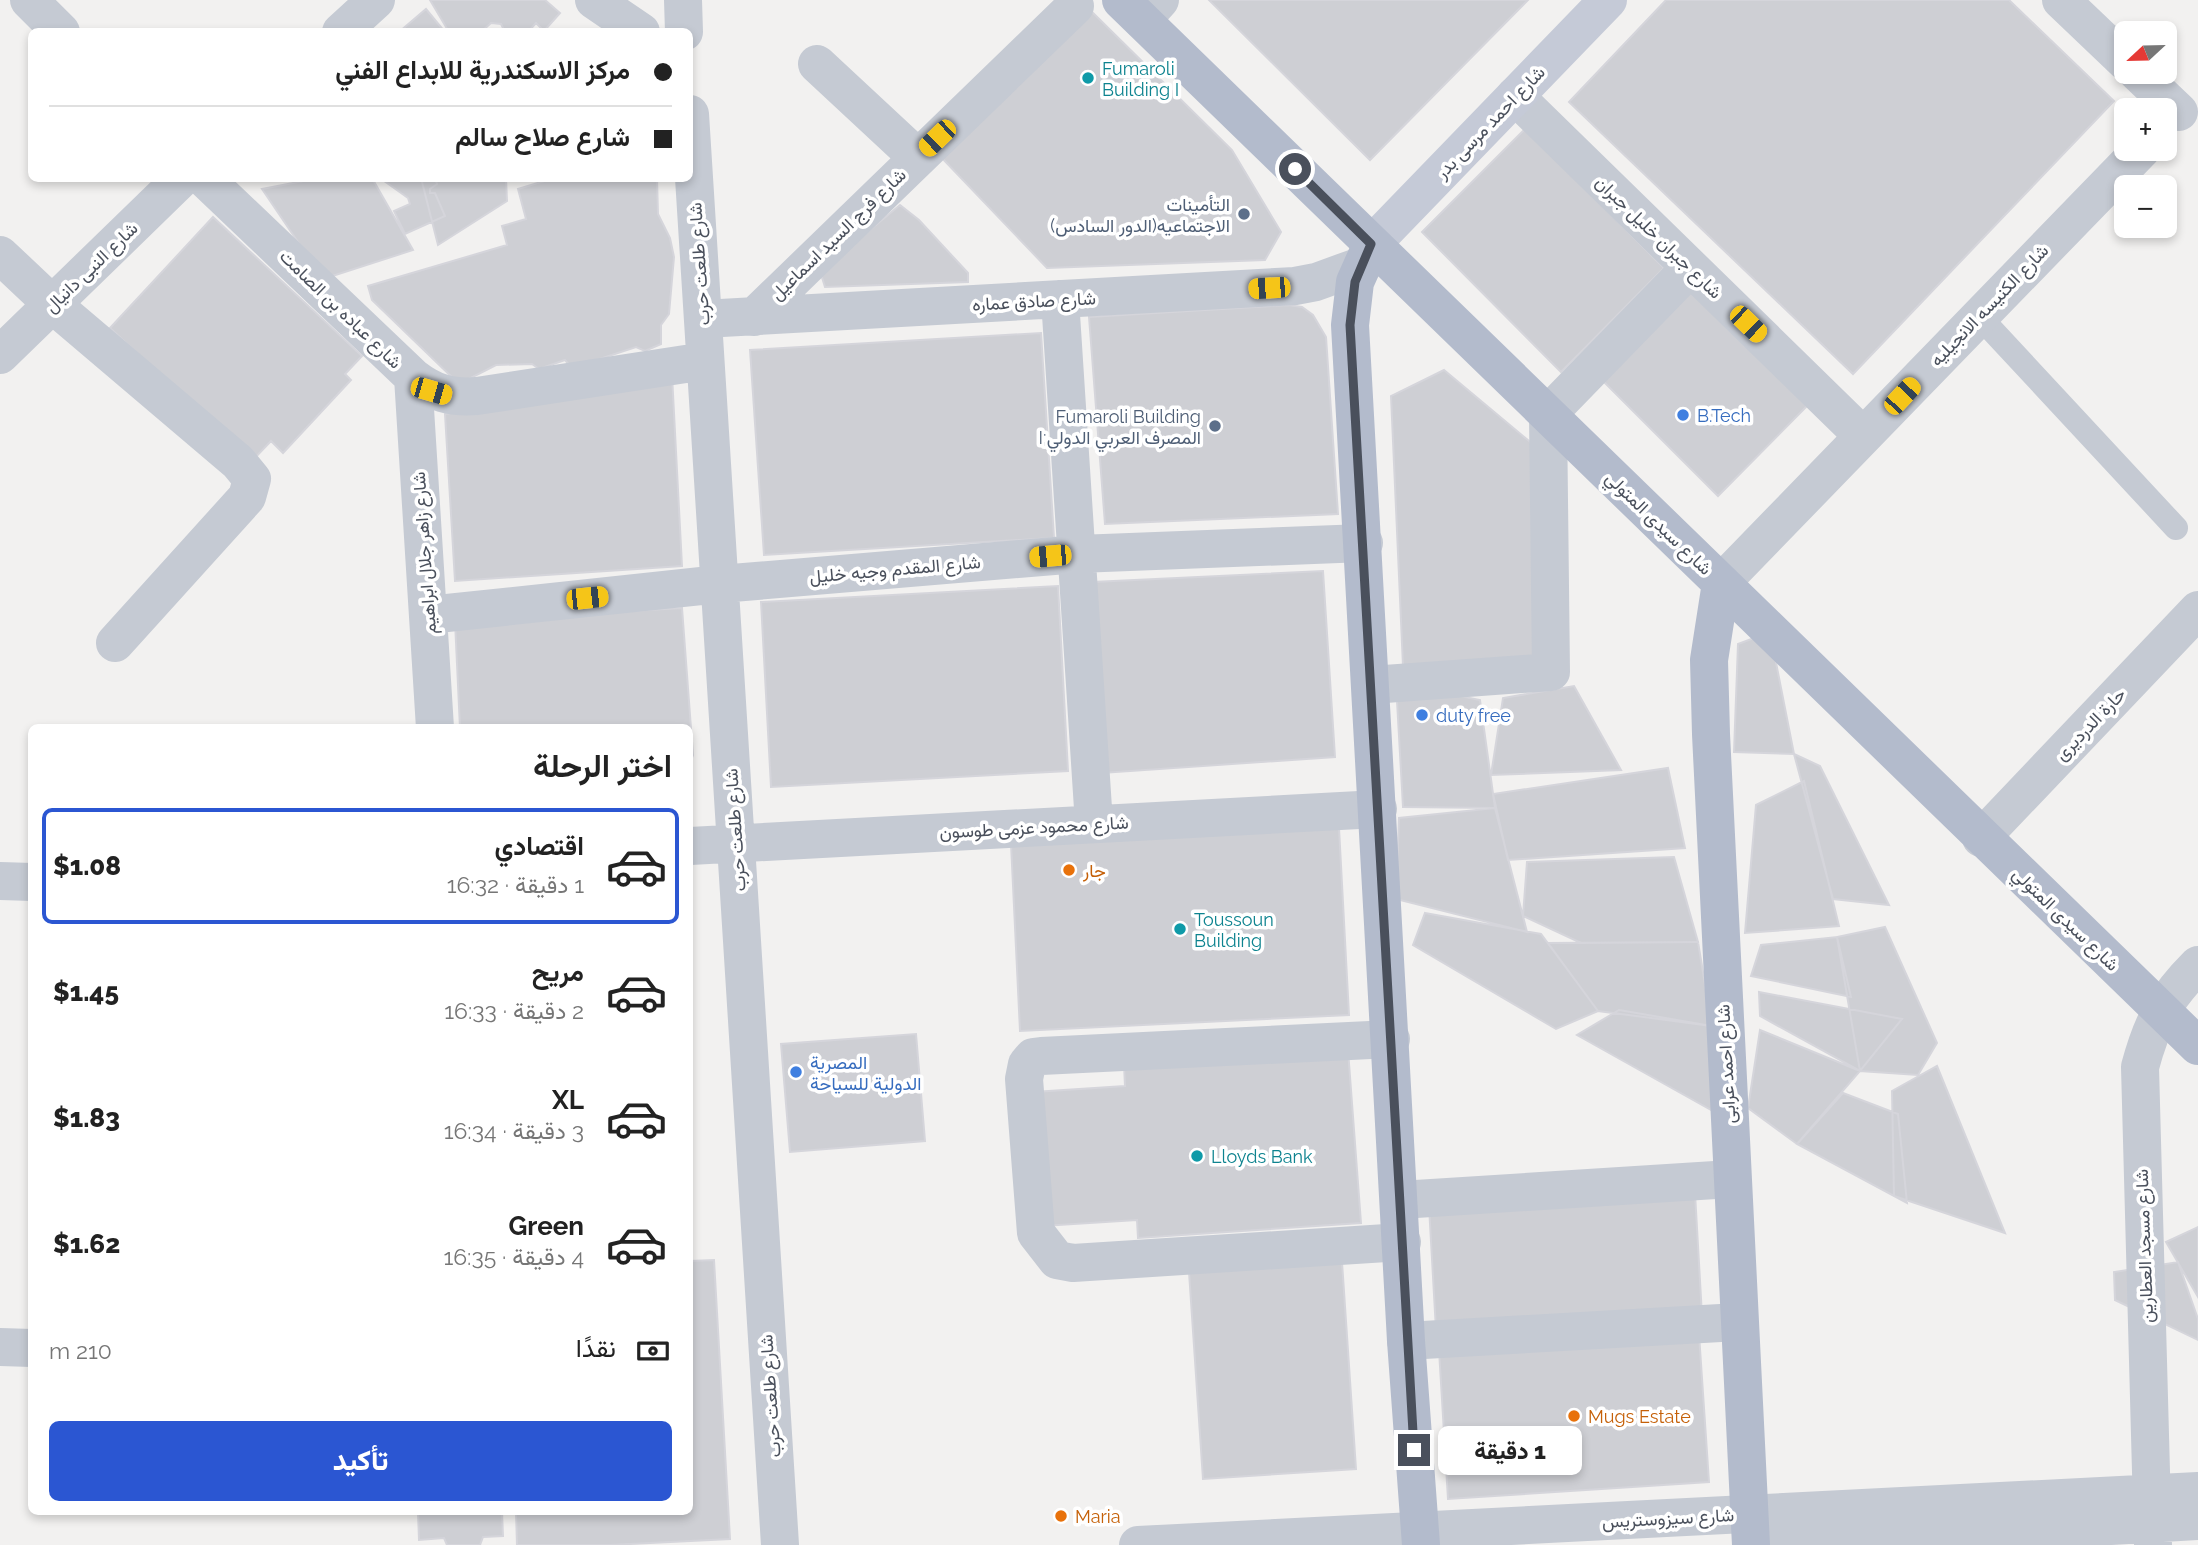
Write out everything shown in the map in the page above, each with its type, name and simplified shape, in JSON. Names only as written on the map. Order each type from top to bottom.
[{"type":"main road","name":"شارع سيدى المتولي","points":[[1141,7],[1367,254],[1548,414],[1981,838],[2198,1046]]},
{"type":"main road","points":[[1367,254],[1355,282],[1350,325],[1406,1341],[1420,1538]]},
{"type":"main road","name":"شارع احمد عرابى","points":[[1721,583],[1709,660],[1731,1178],[1750,1529]]},
{"type":"street","points":[[29,0],[57,28]]},
{"type":"street","points":[[345,28],[376,0]]},
{"type":"street","points":[[594,0],[635,28]]},
{"type":"street","points":[[682,0],[684,28]]},
{"type":"street","name":"شارع احمد مرسى بدر","points":[[1367,254],[1608,0]]},
{"type":"street","points":[[2061,0],[2114,51]]},
{"type":"street","name":"شارع فرج السيد اسماعيل","points":[[754,317],[1074,6]]},
{"type":"street","points":[[817,64],[917,157]]},
{"type":"street","points":[[2151,84],[2180,110]]},
{"type":"street","name":"شارع جبران خليل جبران","points":[[1515,96],[1863,436]]},
{"type":"street","name":"شارع طلعت حرب","points":[[693,161],[780,1545]]},
{"type":"street","name":"شارع الكنيسه الانجيليه","points":[[1721,583],[2130,161]]},
{"type":"street","name":"شارع النبى دانيال","points":[[0,355],[178,182]]},
{"type":"street","name":"شارع عباده بن الصامت","points":[[208,182],[413,377],[431,391],[454,398],[705,361]]},
{"type":"street","name":"شارع صادق عماره","points":[[703,319],[1296,286],[1316,282],[1367,254]]},
{"type":"street","points":[[0,255],[52,304],[228,453],[252,479],[247,497],[115,643]]},
{"type":"street","points":[[1371,684],[1551,672],[1548,414],[1690,268]]},
{"type":"street","points":[[1059,299],[1094,824]]},
{"type":"street","name":"شارع زاهر جلال ابراهيم","points":[[413,377],[435,724]]},
{"type":"street","name":"شارع المقدم وجيه خليل","points":[[428,615],[720,584],[1077,554],[1364,543]]},
{"type":"street","name":"حارة الدرديرى","points":[[1981,838],[2198,610]]},
{"type":"street","name":"شارع محمود عزمى طوسون","points":[[693,846],[1378,809]]},
{"type":"street","points":[[0,881],[28,882]]},
{"type":"street","name":"شارع مسجد العطارين","points":[[2152,1521],[2140,1067],[2149,1034],[2160,1009],[2198,965]]},
{"type":"street","points":[[1391,1039],[1041,1056],[1033,1057],[1027,1064],[1024,1079],[1036,1233],[1057,1260],[1086,1262],[1402,1242]]},
{"type":"street","points":[[1400,1200],[1731,1178]]},
{"type":"street","points":[[1406,1341],[1738,1322]]},
{"type":"street","points":[[0,1348],[28,1348]]},
{"type":"street","name":"شارع سيزوستريس","points":[[1781,1545],[2152,1521],[2198,1491]]},
{"type":"street","name":"شارع سيزوستريس","points":[[1138,1545],[1750,1529],[2198,1521]]},
{"type":"lane","points":[[1978,315],[2176,528]]},
{"type":"building","points":[[430,0],[545,0],[560,13],[547,28],[541,28],[536,23],[532,28],[503,28],[501,24],[491,23],[485,28],[447,28]]},
{"type":"building","points":[[1209,0],[1528,0],[1370,160]]},
{"type":"building","points":[[1666,0],[2009,0],[2114,101],[1853,374],[1569,102]]},
{"type":"building","name":"Fumaroli Building I","points":[[1087,7],[1232,150],[1281,232],[1265,260],[1047,268],[939,155]]},
{"type":"building","points":[[426,9],[442,28],[404,28]]},
{"type":"building","points":[[1525,129],[1664,268],[1561,372],[1422,232]]},
{"type":"building","points":[[298,182],[374,182],[413,250],[323,279],[262,189]]},
{"type":"building","points":[[386,182],[436,182],[430,193],[435,193],[445,216],[405,234],[394,211],[410,204],[408,198]]},
{"type":"building","points":[[422,182],[506,182],[507,201],[438,245]]},
{"type":"building","points":[[541,182],[657,182],[658,214],[670,238],[674,257],[669,314],[661,325],[661,344],[645,351],[636,347],[572,368],[565,360],[539,369],[532,364],[496,365],[459,384],[372,300],[368,286],[507,245],[502,226],[526,219],[518,189]]},
{"type":"building","points":[[900,205],[919,220],[968,273],[968,282],[825,287],[820,271]]},
{"type":"building","points":[[213,217],[362,356],[345,374],[351,380],[283,453],[271,441],[252,461],[110,328]]},
{"type":"building","points":[[1696,285],[1812,401],[1718,496],[1602,380]]},
{"type":"building","name":"Fumaroli Building I;المصرف العربي الدولي","points":[[1288,305],[1302,307],[1313,315],[1326,337],[1338,514],[1105,524],[1089,317]]},
{"type":"building","points":[[1041,333],[1054,538],[764,555],[750,350]]},
{"type":"building","points":[[1444,370],[1541,451],[1548,657],[1403,666],[1391,396]]},
{"type":"building","points":[[672,375],[682,566],[455,581],[445,414]]},
{"type":"building","points":[[1323,571],[1335,757],[1102,773],[1093,582]]},
{"type":"building","points":[[1058,586],[1068,771],[771,787],[761,602]]},
{"type":"building","points":[[682,608],[691,724],[460,724],[455,621]]},
{"type":"building","points":[[1770,632],[1794,754],[1734,752],[1738,644]]},
{"type":"building","points":[[1396,683],[1480,700],[1495,808],[1403,807]]},
{"type":"building","points":[[1574,686],[1621,770],[1491,775],[1503,698]]},
{"type":"building","points":[[1794,754],[1820,766],[1889,905],[1833,899]]},
{"type":"building","points":[[1668,768],[1685,848],[1508,860],[1493,794]]},
{"type":"building","points":[[1804,781],[1839,926],[1745,933],[1756,805]]},
{"type":"building","points":[[1495,808],[1527,932],[1396,899],[1399,818]]},
{"type":"building","name":"Toussoun Building","points":[[1339,828],[1349,1015],[1020,1031],[1011,844]]},
{"type":"building","points":[[1674,857],[1698,942],[1581,943],[1523,916],[1527,862]]},
{"type":"building","points":[[1425,913],[1541,934],[1598,1011],[1556,1029],[1413,945]]},
{"type":"building","points":[[1885,927],[1937,1043],[1918,1075],[1860,1071],[1837,937]]},
{"type":"building","points":[[1837,937],[1851,997],[1751,976],[1761,945]]},
{"type":"building","points":[[1698,942],[1712,1026],[1598,1011],[1548,943]]},
{"type":"building","points":[[1759,992],[1902,1019],[1860,1071],[1760,1016]]},
{"type":"building","points":[[1619,1010],[1712,1026],[1713,1111],[1577,1035]]},
{"type":"building","points":[[1760,1030],[1860,1071],[1797,1144],[1748,1108]]},
{"type":"building","points":[[916,1034],[925,1141],[790,1152],[781,1044]]},
{"type":"building","name":"Lloyds Bank","points":[[1348,1050],[1361,1223],[1138,1238],[1137,1220],[1043,1226],[1034,1092],[1125,1086],[1124,1065]]},
{"type":"building","points":[[1937,1066],[2005,1233],[1894,1196],[1892,1091]]},
{"type":"building","points":[[1843,1093],[1898,1114],[1907,1203],[1797,1144]]},
{"type":"building","points":[[1695,1193],[1702,1316],[1436,1330],[1429,1206]]},
{"type":"building","points":[[2198,1227],[2198,1297],[2166,1242]]},
{"type":"building","points":[[714,1260],[730,1539],[610,1545],[517,1545],[516,1515],[693,1515],[693,1261]]},
{"type":"building","points":[[1342,1262],[1356,1469],[1203,1479],[1189,1272]]},
{"type":"building","points":[[2178,1262],[2198,1319],[2198,1340],[2115,1300],[2114,1272]]},
{"type":"building","name":"Mugs Estate","points":[[1699,1334],[1709,1482],[1448,1499],[1439,1350]]},
{"type":"building","points":[[418,1515],[502,1515],[503,1536],[483,1537],[480,1545],[447,1545],[444,1538],[419,1540]]},
{"type":"place","name":"Fumaroli Building I","points":[[1088,78]]},
{"type":"place","name":"التأمينات الاجتماعيه(الدور السادس)","points":[[1244,214]]},
{"type":"place","name":"B.Tech","points":[[1683,415]]},
{"type":"place","name":"Fumaroli Building I;المصرف العربي الدولي","points":[[1215,426]]},
{"type":"place","name":"duty free","points":[[1422,715]]},
{"type":"place","name":"جار","points":[[1069,870]]},
{"type":"place","name":"Toussoun Building","points":[[1180,929]]},
{"type":"place","name":"المصرية الدولية للسياحة","points":[[796,1072]]},
{"type":"place","name":"Lloyds Bank","points":[[1197,1156]]},
{"type":"place","name":"Mugs Estate","points":[[1574,1416]]},
{"type":"place","name":"Maria","points":[[1061,1516]]},
{"type":"route","points":[[1295,169],[1371,244],[1355,282],[1350,325],[1414,1450]]}]
